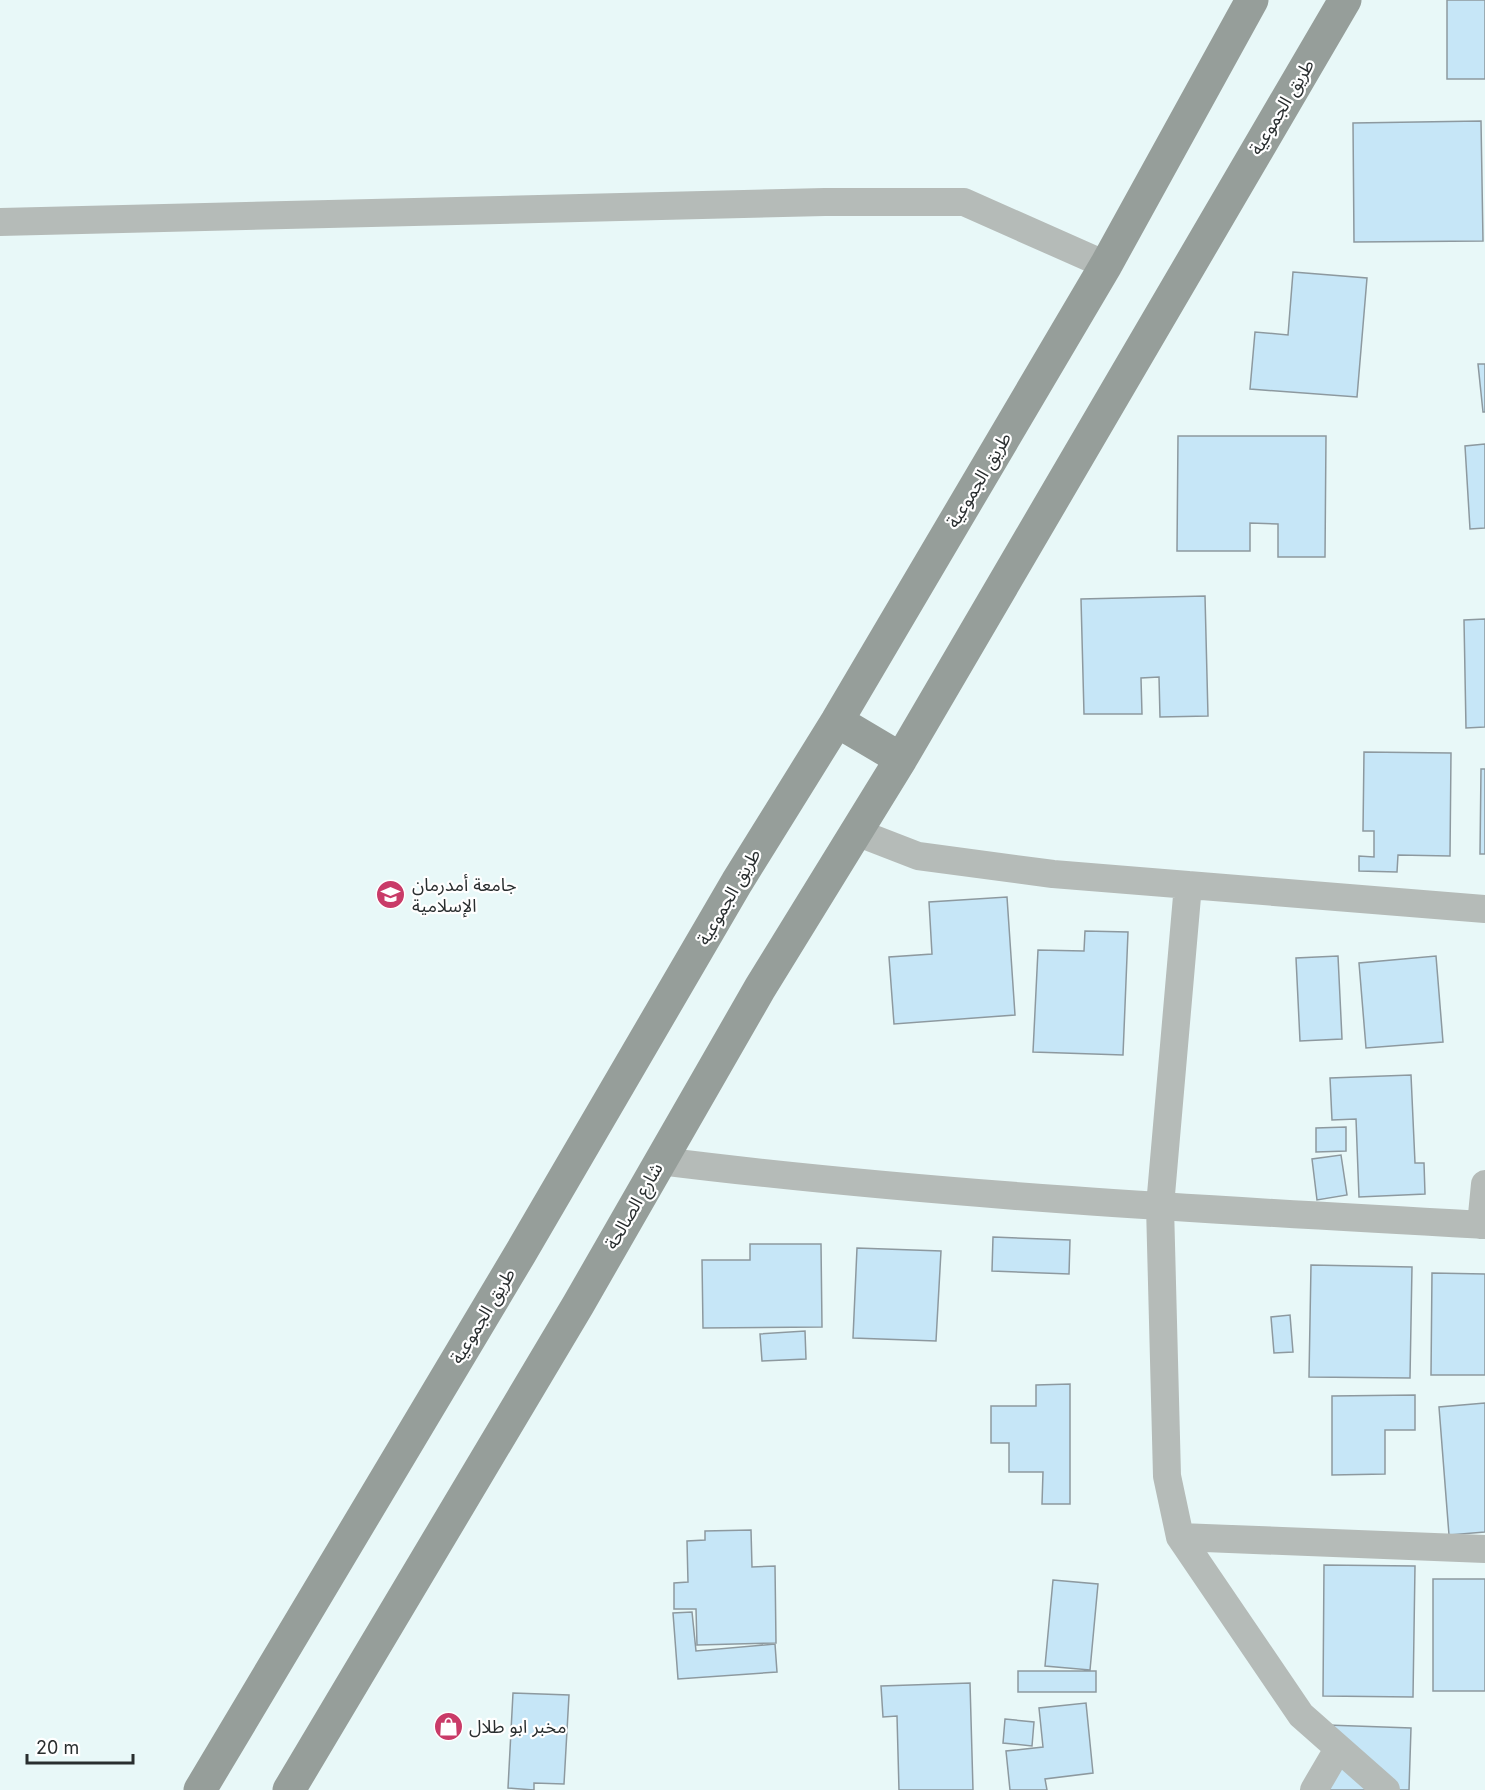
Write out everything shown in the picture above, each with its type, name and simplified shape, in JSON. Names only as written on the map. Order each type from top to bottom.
[{"type":"main road","name":"طريق الجموعية","points":[[200,1790],[520,1254],[737,882],[837,721],[1106,265],[1252,0]]},
{"type":"main road","name":"طريق الجموعية","points":[[760,988],[901,759],[1345,0]]},
{"type":"main road","points":[[837,721],[901,759]]},
{"type":"main road","name":"شارع الصالحة","points":[[289,1790],[508,1423],[760,988]]},
{"type":"street","points":[[0,222],[801,202],[964,202],[1106,265]]},
{"type":"street","points":[[856,832],[918,856],[1053,874],[1485,909]]},
{"type":"street","points":[[1188,885],[1160,1206],[1167,1476],[1180,1537],[1301,1715],[1386,1790]]},
{"type":"street","points":[[660,1161],[785,1177],[1160,1206],[1483,1225],[1485,1184]]},
{"type":"street","points":[[1180,1537],[1485,1549]]},
{"type":"street","points":[[1314,1790],[1338,1749]]},
{"type":"building","points":[[1447,0],[1485,0],[1485,79],[1447,79]]},
{"type":"building","points":[[1481,121],[1483,241],[1354,242],[1353,123]]},
{"type":"building","points":[[1293,272],[1367,278],[1357,397],[1250,389],[1255,332],[1288,335]]},
{"type":"building","points":[[1478,364],[1485,364],[1485,412],[1483,412]]},
{"type":"building","points":[[1178,436],[1326,436],[1325,557],[1278,557],[1278,524],[1250,523],[1250,551],[1177,551]]},
{"type":"building","points":[[1485,444],[1485,528],[1470,529],[1465,446]]},
{"type":"building","points":[[1205,596],[1208,716],[1160,717],[1159,677],[1141,678],[1142,714],[1084,714],[1081,599]]},
{"type":"building","points":[[1485,619],[1485,727],[1466,728],[1464,620]]},
{"type":"building","points":[[1364,752],[1451,753],[1450,856],[1398,855],[1397,872],[1359,871],[1359,856],[1374,857],[1374,831],[1363,831]]},
{"type":"building","points":[[1481,769],[1485,769],[1485,854],[1480,854]]},
{"type":"building","points":[[1007,897],[1015,1015],[894,1024],[889,957],[932,954],[929,902]]},
{"type":"building","points":[[1085,931],[1128,932],[1123,1055],[1033,1052],[1038,950],[1084,951]]},
{"type":"building","points":[[1338,956],[1342,1039],[1300,1041],[1296,958]]},
{"type":"building","points":[[1436,956],[1443,1042],[1366,1048],[1359,963]]},
{"type":"building","points":[[1411,1075],[1415,1163],[1424,1163],[1425,1194],[1359,1197],[1356,1119],[1332,1120],[1330,1078]]},
{"type":"building","points":[[1346,1127],[1346,1151],[1316,1152],[1316,1128]]},
{"type":"building","points":[[1341,1155],[1347,1195],[1317,1200],[1312,1159]]},
{"type":"building","points":[[993,1237],[1070,1240],[1069,1274],[992,1271]]},
{"type":"building","points":[[750,1244],[821,1244],[822,1327],[703,1328],[702,1260],[750,1260]]},
{"type":"building","points":[[857,1248],[941,1251],[936,1341],[853,1338]]},
{"type":"building","points":[[1311,1265],[1412,1267],[1410,1378],[1309,1377]]},
{"type":"building","points":[[1432,1273],[1485,1274],[1485,1375],[1431,1375]]},
{"type":"building","points":[[1290,1315],[1293,1352],[1274,1353],[1271,1317]]},
{"type":"building","points":[[805,1331],[806,1359],[762,1361],[760,1334]]},
{"type":"building","points":[[1070,1384],[1070,1504],[1042,1504],[1043,1472],[1009,1472],[1009,1443],[991,1443],[991,1406],[1036,1406],[1036,1385]]},
{"type":"building","points":[[1415,1395],[1415,1430],[1385,1430],[1385,1474],[1332,1475],[1332,1396]]},
{"type":"building","points":[[1485,1403],[1485,1532],[1449,1535],[1439,1407]]},
{"type":"building","points":[[751,1530],[752,1567],[775,1566],[776,1643],[697,1645],[696,1609],[674,1609],[674,1583],[688,1582],[687,1541],[705,1540],[705,1531]]},
{"type":"building","points":[[1324,1565],[1415,1566],[1413,1697],[1323,1696]]},
{"type":"building","points":[[1433,1579],[1485,1579],[1485,1691],[1433,1691]]},
{"type":"building","points":[[1053,1580],[1098,1584],[1090,1670],[1045,1666]]},
{"type":"building","points":[[692,1612],[696,1651],[775,1644],[777,1672],[678,1679],[673,1613]]},
{"type":"building","points":[[1018,1671],[1096,1671],[1096,1692],[1018,1692]]},
{"type":"building","points":[[970,1683],[973,1790],[899,1790],[897,1716],[883,1717],[881,1686]]},
{"type":"building","points":[[513,1693],[569,1695],[564,1784],[534,1783],[534,1790],[508,1788]]},
{"type":"building","points":[[1086,1703],[1093,1773],[1045,1779],[1047,1790],[1010,1790],[1006,1751],[1043,1747],[1039,1708]]},
{"type":"building","points":[[1005,1719],[1034,1722],[1032,1746],[1003,1743]]},
{"type":"building","points":[[1327,1725],[1411,1728],[1409,1790],[1324,1790]]},
{"type":"place","name":"جامعة أمدرمان الإسلامية","points":[[391,895]]},
{"type":"place","name":"مخبر ابو طلال","points":[[448,1727]]}]
